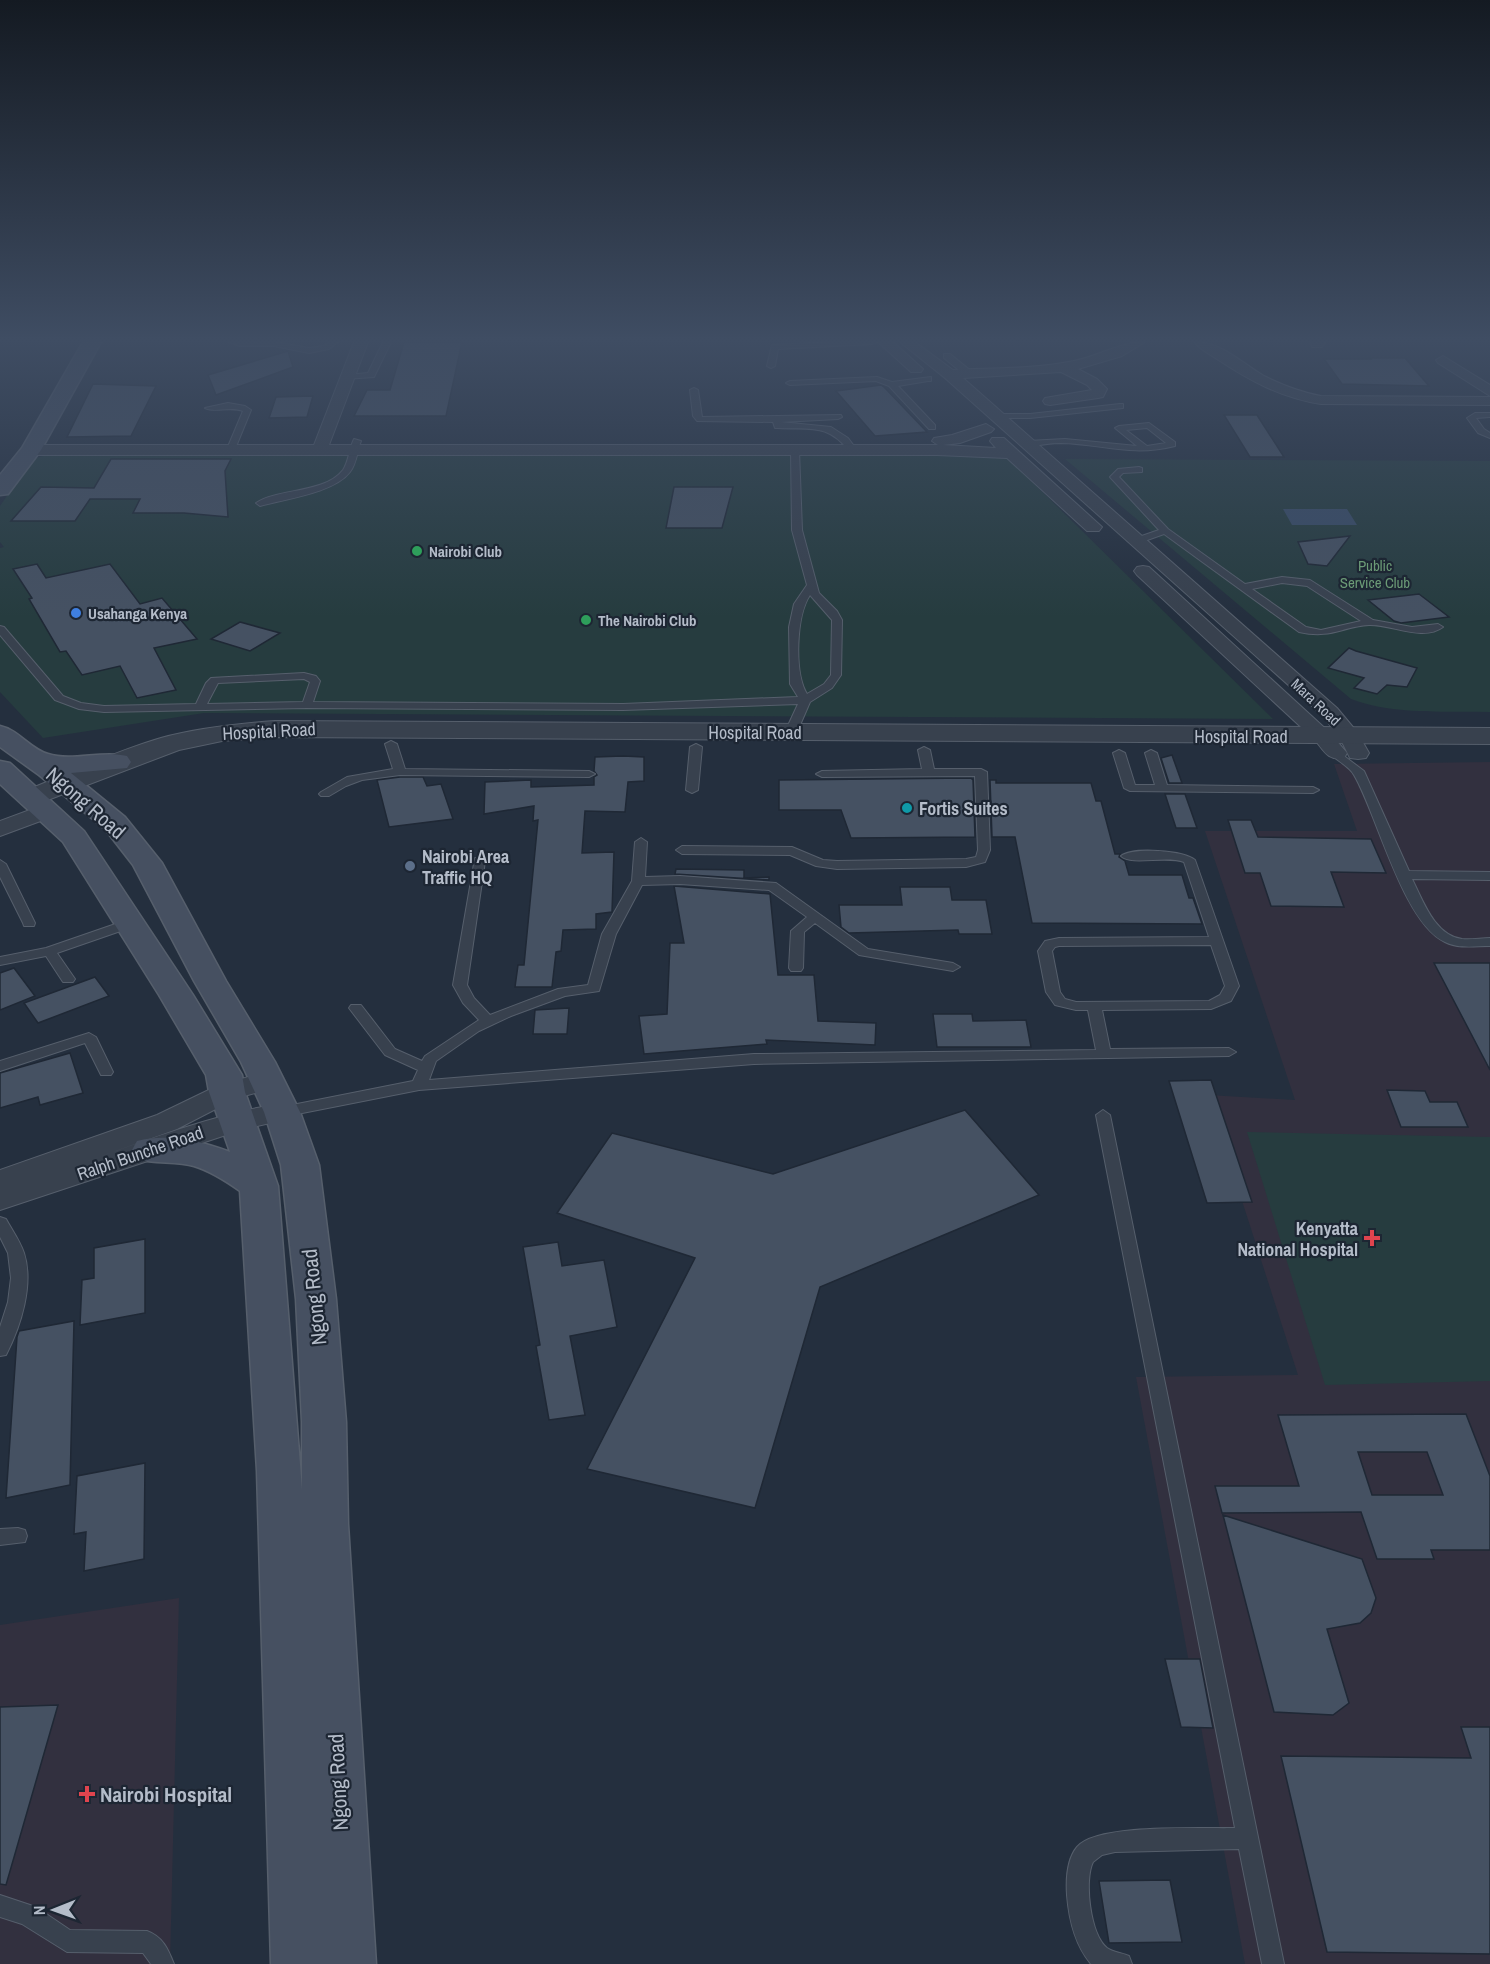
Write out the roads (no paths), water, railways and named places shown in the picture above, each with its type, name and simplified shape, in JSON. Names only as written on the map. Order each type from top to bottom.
[{"type":"main road","points":[[0,489],[40,434]]},
{"type":"main road","name":"Ngong Road","points":[[0,734],[53,790],[74,837],[224,1075],[259,1186],[279,1483],[298,1964]]},
{"type":"main road","points":[[53,790],[63,765],[117,762]]},
{"type":"main road","name":"Ngong Road","points":[[0,769],[53,790],[115,822],[147,863],[210,981],[258,1062],[300,1165],[316,1299],[324,1422],[325,1524],[348,1964]]},
{"type":"main road","points":[[150,1150],[198,1153],[223,1162],[259,1186]]},
{"type":"street","points":[[321,445],[325,434]]},
{"type":"street","points":[[355,445],[795,450],[933,442],[954,440],[968,434]]},
{"type":"street","name":"Mara Road","points":[[998,434],[1010,453],[1103,536]]},
{"type":"street","name":"Mara Road","points":[[1010,434],[1028,444],[1128,546],[1345,750]]},
{"type":"street","points":[[33,446],[850,446],[1010,453]]},
{"type":"street","name":"Mara Road","points":[[1128,546],[1330,712],[1345,750]]},
{"type":"street","name":"Hospital Road","points":[[53,790],[117,762],[189,739],[219,733],[275,729],[791,732],[1345,750],[1490,752]]},
{"type":"street","name":"Hospital Road","points":[[53,790],[148,769],[218,749],[291,743],[696,747],[927,761],[1119,753],[1345,750],[1490,736]]},
{"type":"street","points":[[0,829],[53,790]]},
{"type":"street","name":"Ralph Bunche Road","points":[[0,1181],[167,1122],[274,1097]]},
{"type":"street","name":"Ralph Bunche Road","points":[[0,1200],[150,1150],[233,1106]]},
{"type":"lane","points":[[233,445],[238,434]]},
{"type":"lane","points":[[838,434],[850,446]]},
{"type":"lane","points":[[1126,434],[1144,448]]},
{"type":"lane","points":[[1028,444],[1065,441],[1122,449],[1172,444],[1159,434]]},
{"type":"lane","points":[[260,503],[315,488],[341,477],[348,470],[355,445]]},
{"type":"lane","points":[[0,629],[59,698],[79,706],[104,710],[307,705],[623,707],[804,700],[828,686],[836,675],[837,620],[814,594],[797,530],[795,450]]},
{"type":"lane","points":[[1139,470],[1120,471],[1114,477],[1165,531],[1303,630],[1321,633],[1370,622]]},
{"type":"lane","points":[[1128,546],[1165,531]]},
{"type":"lane","points":[[1245,587],[1282,580],[1310,583],[1370,622],[1412,630],[1438,627]]},
{"type":"lane","points":[[804,700],[795,684],[794,627],[799,604],[812,584]]},
{"type":"lane","points":[[201,706],[214,680],[293,676],[312,678],[315,681],[307,705]]},
{"type":"lane","points":[[791,732],[804,700]]},
{"type":"lane","points":[[391,744],[400,772]]},
{"type":"lane","points":[[692,790],[696,747]]},
{"type":"lane","points":[[1345,750],[1404,875],[1434,932],[1446,939],[1461,943],[1490,942]]},
{"type":"lane","points":[[1119,753],[1130,788],[1313,790]]},
{"type":"lane","points":[[1151,753],[1162,788]]},
{"type":"lane","points":[[682,850],[792,851],[820,863],[837,865],[966,863],[981,859],[984,850],[981,772],[927,761],[822,774]]},
{"type":"lane","points":[[325,794],[346,780],[400,772],[589,774]]},
{"type":"lane","points":[[418,1085],[430,1059],[448,1045],[488,1022],[563,992],[594,988],[609,934],[638,880],[641,842]]},
{"type":"lane","points":[[1127,856],[1183,856],[1189,860],[1232,986],[1226,998],[1211,1005],[1076,1006],[1060,1002],[1053,992],[1045,951],[1050,944],[1059,942],[1216,941]]},
{"type":"lane","points":[[479,861],[460,985],[468,1000],[488,1022]]},
{"type":"lane","points":[[0,864],[29,923]]},
{"type":"lane","points":[[1404,875],[1490,876]]},
{"type":"lane","points":[[638,880],[680,880],[772,886],[864,952],[953,967]]},
{"type":"lane","points":[[795,968],[798,931],[814,917]]},
{"type":"lane","points":[[0,961],[49,951],[130,923]]},
{"type":"lane","points":[[49,951],[68,980]]},
{"type":"lane","points":[[1095,1006],[1104,1054]]},
{"type":"lane","points":[[356,1008],[390,1052],[426,1068]]},
{"type":"lane","points":[[0,1066],[88,1037],[106,1072]]},
{"type":"lane","points":[[274,1097],[754,1059],[1229,1052]]},
{"type":"lane","points":[[1103,1115],[1273,1964]]},
{"type":"lane","points":[[0,1223],[16,1251],[20,1278],[16,1302],[0,1350]]},
{"type":"lane","points":[[1121,1964],[1099,1956],[1088,1940],[1078,1909],[1078,1880],[1083,1856],[1095,1847],[1115,1841],[1248,1838]]},
{"type":"lane","points":[[0,1906],[28,1915],[67,1941],[147,1942],[157,1951],[163,1964]]},
{"type":"water","points":[[1283,509],[1347,509],[1357,525],[1292,525]]},
{"type":"place","name":"Nairobi Club","points":[[417,551]]},
{"type":"place","name":"Usahanga Kenya","points":[[76,613]]},
{"type":"place","name":"The Nairobi Club","points":[[586,620]]},
{"type":"place","name":"Fortis Suites","points":[[907,808]]},
{"type":"place","name":"Nairobi Area Traffic HQ","points":[[410,866]]},
{"type":"place","name":"Kenyatta National Hospital","points":[[1372,1238]]},
{"type":"place","name":"Nairobi Hospital","points":[[87,1794]]},
{"type":"park label","name":"Public Service Club","points":[[1375,574]]}]
